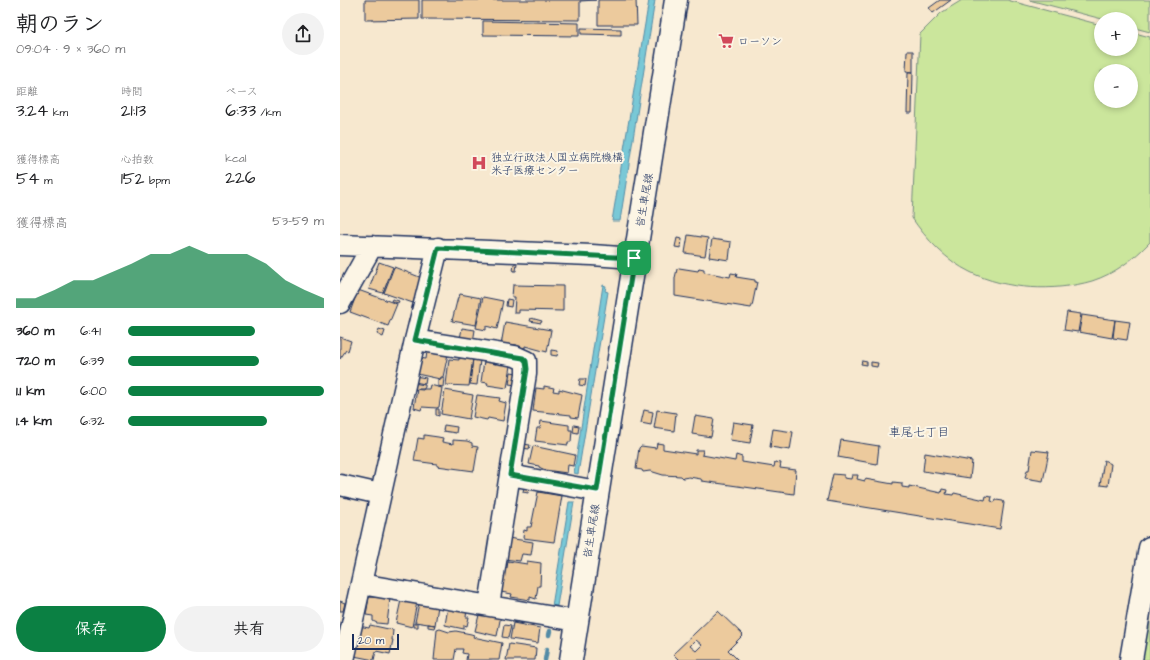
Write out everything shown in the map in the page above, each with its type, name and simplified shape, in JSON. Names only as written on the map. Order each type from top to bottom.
[{"type":"main road","name":"皆生車尾線","points":[[571,660],[676,0]]},
{"type":"main road","points":[[1131,660],[1150,548]]},
{"type":"street","points":[[340,245],[438,248],[634,258]]},
{"type":"street","points":[[340,304],[372,246]]},
{"type":"street","points":[[344,660],[415,340],[438,248]]},
{"type":"street","points":[[415,340],[515,356],[526,361],[526,374],[489,605]]},
{"type":"street","points":[[510,475],[597,490]]},
{"type":"street","points":[[340,485],[380,494]]},
{"type":"street","points":[[361,584],[577,621]]},
{"type":"green space","points":[[962,0],[1007,0],[1094,23],[1094,56],[1138,56],[1138,34],[1150,37],[1150,242],[1116,270],[1092,281],[1062,287],[1046,288],[1014,286],[999,283],[970,272],[945,256],[930,241],[912,218],[920,34],[941,13]]},
{"type":"green space","points":[[1029,0],[1150,0],[1150,32],[1138,29],[1138,12],[1094,12],[1094,17]]},
{"type":"green space","points":[[1150,590],[1150,660],[1138,660]]},
{"type":"water","points":[[649,0],[655,0],[620,221],[612,221]]},
{"type":"water","points":[[603,285],[606,286],[605,291],[608,292],[578,474],[574,473]]},
{"type":"water","points":[[569,502],[574,502],[557,606],[552,606]]},
{"type":"building","points":[[365,0],[419,0],[419,19],[365,20]]},
{"type":"building","points":[[422,0],[596,0],[580,1],[580,20],[422,19]]},
{"type":"building","points":[[598,0],[636,0],[637,25],[598,25]]},
{"type":"building","points":[[940,0],[951,0],[933,13],[929,8]]},
{"type":"building","points":[[483,21],[579,23],[579,36],[483,35]]},
{"type":"building","points":[[581,28],[621,29],[621,35],[581,34]]},
{"type":"building","points":[[907,51],[913,51],[913,72],[906,71]]},
{"type":"building","points":[[908,72],[913,72],[912,113],[907,113]]},
{"type":"building","points":[[688,235],[708,238],[705,256],[685,253]]},
{"type":"building","points":[[677,238],[682,239],[681,248],[675,247]]},
{"type":"building","points":[[712,239],[731,242],[729,260],[709,257]]},
{"type":"building","points":[[379,262],[393,267],[383,293],[369,289]]},
{"type":"building","points":[[514,264],[517,264],[516,271],[513,271]]},
{"type":"building","points":[[394,267],[422,278],[413,303],[384,293]]},
{"type":"building","points":[[699,268],[704,269],[704,272],[730,277],[731,273],[737,274],[736,277],[755,280],[755,282],[757,282],[751,308],[675,296],[675,278],[677,269],[698,271]]},
{"type":"building","points":[[513,285],[563,286],[563,311],[519,310],[519,313],[514,313],[515,297],[512,297]]},
{"type":"building","points":[[358,290],[397,304],[388,326],[350,312]]},
{"type":"building","points":[[460,294],[481,298],[476,325],[452,321]]},
{"type":"building","points":[[483,297],[503,301],[497,329],[486,326],[486,330],[476,328]]},
{"type":"building","points":[[392,299],[399,301],[398,303],[391,301]]},
{"type":"building","points":[[507,299],[512,300],[511,307],[506,306]]},
{"type":"building","points":[[1067,312],[1081,314],[1078,332],[1064,330]]},
{"type":"building","points":[[1082,315],[1115,320],[1112,338],[1079,332]]},
{"type":"building","points":[[531,318],[542,321],[541,323],[530,321]]},
{"type":"building","points":[[1115,320],[1130,322],[1127,340],[1113,338]]},
{"type":"building","points":[[505,322],[551,330],[547,352],[525,346],[525,348],[510,344],[510,346],[501,345]]},
{"type":"building","points":[[462,328],[475,330],[473,342],[460,339]]},
{"type":"building","points":[[379,329],[385,331],[383,337],[377,334]]},
{"type":"building","points":[[340,337],[351,341],[348,351],[346,350],[340,359]]},
{"type":"building","points":[[551,350],[558,351],[557,356],[551,355]]},
{"type":"building","points":[[427,351],[448,354],[443,377],[440,379],[417,374],[419,358],[426,359]]},
{"type":"building","points":[[459,358],[473,359],[469,386],[446,385],[449,359],[459,360]]},
{"type":"building","points":[[473,358],[480,360],[477,385],[470,384]]},
{"type":"building","points":[[484,361],[496,364],[497,361],[509,363],[509,366],[511,366],[507,388],[487,385],[488,383],[481,382]]},
{"type":"building","points":[[862,361],[867,362],[867,365],[861,364]]},
{"type":"building","points":[[871,362],[878,363],[877,367],[871,366]]},
{"type":"building","points":[[511,372],[517,373],[516,385],[509,384]]},
{"type":"building","points":[[415,376],[426,378],[425,384],[414,382]]},
{"type":"building","points":[[441,378],[444,378],[443,387],[438,386],[438,379],[441,380]]},
{"type":"building","points":[[580,379],[586,379],[585,386],[579,385]]},
{"type":"building","points":[[413,383],[425,385],[425,387],[423,390],[413,389]]},
{"type":"building","points":[[430,385],[442,388],[439,407],[422,407],[421,410],[414,408],[417,389],[429,389]]},
{"type":"building","points":[[544,386],[554,388],[553,391],[559,392],[559,389],[582,395],[578,418],[571,417],[571,415],[533,411],[536,388],[544,389]]},
{"type":"building","points":[[445,390],[473,395],[469,419],[441,414]]},
{"type":"building","points":[[477,395],[500,398],[499,401],[506,403],[503,421],[473,417]]},
{"type":"building","points":[[436,409],[439,409],[439,416],[436,415]]},
{"type":"building","points":[[644,410],[653,412],[651,425],[641,423]]},
{"type":"building","points":[[657,410],[676,413],[674,431],[654,428]]},
{"type":"building","points":[[695,416],[714,419],[711,437],[692,434]]},
{"type":"building","points":[[541,421],[569,425],[569,430],[572,430],[571,442],[568,442],[568,445],[535,441],[537,428],[540,428]]},
{"type":"building","points":[[733,422],[753,425],[750,443],[730,440]]},
{"type":"building","points":[[444,425],[457,427],[456,433],[443,431]]},
{"type":"building","points":[[574,425],[579,426],[578,433],[573,432]]},
{"type":"building","points":[[773,429],[793,432],[790,450],[770,447]]},
{"type":"building","points":[[424,435],[443,438],[442,442],[453,444],[453,440],[467,441],[472,443],[472,446],[478,447],[474,471],[414,461],[418,438],[424,439]]},
{"type":"building","points":[[841,440],[879,446],[877,464],[838,457]]},
{"type":"building","points":[[657,443],[663,444],[663,449],[696,454],[696,450],[703,450],[702,455],[735,461],[736,455],[742,457],[742,462],[774,467],[775,462],[781,463],[780,468],[796,470],[794,494],[702,481],[701,479],[689,477],[683,478],[681,476],[663,475],[650,471],[643,472],[642,470],[636,469],[639,448],[641,446],[656,448]]},
{"type":"building","points":[[523,444],[530,445],[529,449],[522,448]]},
{"type":"building","points":[[533,446],[575,455],[573,466],[568,465],[567,473],[545,470],[539,466],[529,464]]},
{"type":"building","points":[[1032,450],[1049,452],[1043,481],[1025,478],[1027,470],[1029,470]]},
{"type":"building","points":[[925,453],[972,461],[970,478],[923,471]]},
{"type":"building","points":[[1104,460],[1111,464],[1108,486],[1100,485]]},
{"type":"building","points":[[833,474],[844,475],[844,478],[851,479],[852,475],[858,475],[857,479],[865,481],[865,479],[893,484],[893,482],[902,483],[902,487],[909,488],[909,486],[941,493],[942,489],[947,490],[946,494],[953,495],[954,493],[985,500],[986,496],[992,497],[991,501],[1003,501],[1004,503],[1000,529],[827,501]]},
{"type":"building","points":[[524,486],[529,487],[528,493],[523,492]]},
{"type":"building","points":[[538,492],[562,496],[554,542],[523,538],[524,530],[527,531],[527,527],[531,527]]},
{"type":"building","points":[[508,538],[533,542],[531,555],[522,554],[520,561],[504,559]]},
{"type":"building","points":[[508,561],[527,564],[527,561],[541,563],[540,586],[538,586],[536,599],[530,597],[530,600],[511,597],[512,594],[501,592],[505,568],[507,568]]},
{"type":"building","points":[[369,597],[390,598],[387,624],[377,623],[373,621],[373,616],[366,615]]},
{"type":"building","points":[[401,600],[417,602],[412,627],[396,623]]},
{"type":"building","points":[[340,601],[345,603],[343,611],[340,611]]},
{"type":"building","points":[[419,603],[438,606],[435,625],[415,622]]},
{"type":"building","points":[[448,607],[467,610],[466,617],[469,617],[467,626],[464,625],[464,629],[445,625]]},
{"type":"building","points":[[480,611],[501,615],[497,636],[475,631]]},
{"type":"building","points":[[718,611],[743,635],[728,650],[738,660],[679,660],[673,654]],"holes":[[[696,640],[702,645],[696,651],[690,646]]]},
{"type":"building","points":[[513,617],[524,619],[523,624],[512,622]]},
{"type":"building","points":[[414,623],[418,623],[418,627],[414,627]]},
{"type":"building","points":[[513,623],[540,628],[538,643],[510,639]]},
{"type":"building","points":[[428,624],[435,625],[434,628],[428,627]]},
{"type":"building","points":[[370,625],[393,630],[393,640],[390,654],[376,651],[374,660],[354,656],[359,626],[369,628]]},
{"type":"building","points":[[504,625],[511,626],[508,638],[502,637]]},
{"type":"building","points":[[440,629],[449,632],[456,631],[471,634],[474,635],[473,637],[502,643],[499,660],[466,660],[467,654],[462,653],[463,649],[456,649],[454,660],[434,660],[437,630]]},
{"type":"building","points":[[509,644],[536,648],[535,660],[506,660]]},
{"type":"waterway","points":[[549,635],[550,631]]},
{"type":"waterway","points":[[545,660],[547,649]]},
{"type":"place","name":"ローソン","points":[[726,41]]},
{"type":"place","name":"独立行政法人国立病院機構 米子医療センター","points":[[479,163]]},
{"type":"district","name":"車尾七丁目","points":[[919,432]]},
{"type":"route","points":[[438,248],[634,258],[597,490],[578,488],[510,475],[526,374],[526,361],[523,358],[515,356],[415,340],[438,248]]}]
